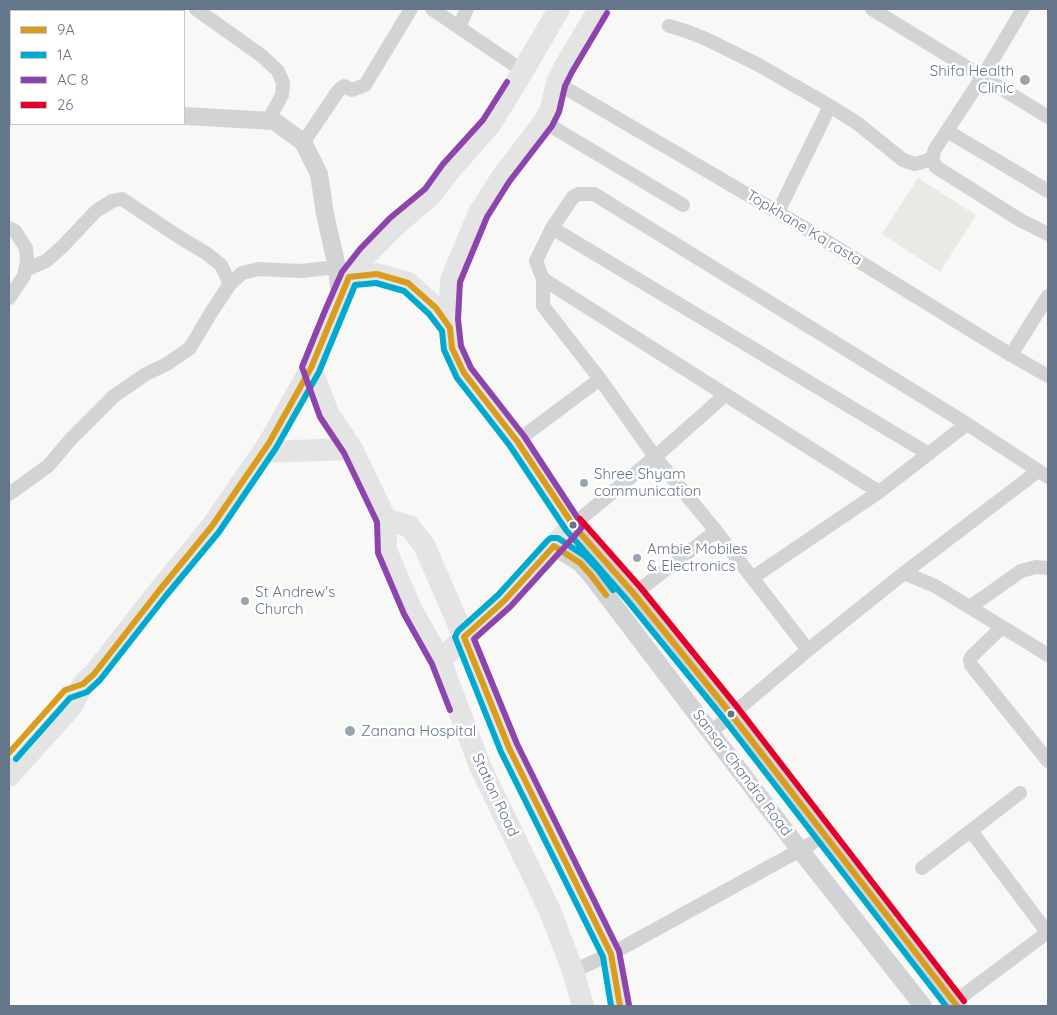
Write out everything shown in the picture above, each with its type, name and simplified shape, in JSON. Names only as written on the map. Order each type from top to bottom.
[{"type":"main road","points":[[9,776],[72,706],[83,684],[94,674],[212,526],[264,452],[311,368],[342,280],[396,225],[431,196],[450,170],[490,125],[559,9]]},
{"type":"main road","name":"Sansar Chandra Road","points":[[573,525],[517,441],[464,373],[452,348],[449,320],[451,280],[479,212],[502,177],[544,122],[551,108],[557,83],[564,68],[599,9]]},
{"type":"main road","points":[[342,280],[377,274],[408,283],[436,308],[450,328]]},
{"type":"main road","name":"Station Road","points":[[311,368],[328,413],[352,449],[386,520],[386,550],[412,611],[440,660],[480,766],[550,911],[574,971],[583,1006]]},
{"type":"main road","points":[[264,452],[352,449]]},
{"type":"main road","points":[[386,520],[409,526],[424,544],[510,748],[611,954],[620,1006]]},
{"type":"main road","points":[[440,660],[504,600],[573,525]]},
{"type":"main road","points":[[9,753],[65,690],[83,684]]},
{"type":"street","points":[[196,9],[262,56],[278,71],[283,83],[282,95],[268,121]]},
{"type":"street","points":[[303,143],[338,91],[344,86],[352,90],[365,85],[411,9]]},
{"type":"street","points":[[432,9],[523,71]]},
{"type":"street","points":[[459,26],[467,9]]},
{"type":"street","points":[[872,9],[1048,117]]},
{"type":"street","points":[[1023,9],[983,76],[935,149],[932,159],[936,167],[1020,220],[1048,234]]},
{"type":"street","points":[[669,26],[686,30],[755,63],[857,123],[903,160],[916,164],[932,159]]},
{"type":"street","name":"Topkhane Ka rasta","points":[[557,83],[814,233],[1010,355],[1048,376]]},
{"type":"street","points":[[778,212],[830,106]]},
{"type":"street","points":[[9,494],[48,466],[71,439],[114,396],[146,374],[167,364],[190,348],[230,284],[242,273],[259,269],[301,271],[342,280],[326,214],[319,174],[303,143],[274,121],[185,116]]},
{"type":"street","points":[[544,122],[683,205]]},
{"type":"street","points":[[947,131],[1048,191]]},
{"type":"street","points":[[711,732],[808,650],[904,573],[1043,474],[967,424],[594,194],[579,194],[572,197],[552,228],[536,262],[543,279],[543,306],[600,379],[654,457],[716,531],[808,650]]},
{"type":"street","points":[[25,270],[46,261],[96,211],[112,201],[122,200],[206,253],[221,265],[230,284]]},
{"type":"street","points":[[9,228],[15,231],[26,248],[27,261],[24,276],[9,298]]},
{"type":"street","points":[[552,228],[929,454]]},
{"type":"street","points":[[543,279],[879,492]]},
{"type":"street","points":[[1010,355],[1048,296]]},
{"type":"street","points":[[517,441],[600,379]]},
{"type":"street","points":[[573,525],[725,394]]},
{"type":"street","points":[[752,578],[879,492],[967,424]]},
{"type":"street","name":"Sansar Chandra Road","points":[[573,525],[634,594],[731,714],[954,1005]]},
{"type":"street","points":[[634,594],[716,531]]},
{"type":"street","name":"Sansar Chandra Road","points":[[554,546],[580,563],[591,575],[800,850],[923,1006]]},
{"type":"street","points":[[970,607],[1020,571],[1036,567],[1048,568]]},
{"type":"street","points":[[904,573],[935,586],[1048,654]]},
{"type":"street","points":[[1002,627],[972,656],[970,660],[971,665],[1048,761]]},
{"type":"street","points":[[922,868],[1020,793]]},
{"type":"street","points":[[954,1005],[1048,932],[971,831]]},
{"type":"street","points":[[574,971],[611,954],[824,836]]},
{"type":"shaded area","points":[[918,178],[976,215],[940,272],[882,234]]},
{"type":"transit line","points":[[607,13],[565,86],[559,112],[552,126],[509,182],[487,217],[460,282],[458,319],[461,346],[471,368],[524,436],[582,527],[510,607],[474,639],[517,744],[619,951],[629,1005]]},
{"type":"transit line","points":[[450,710],[432,664],[404,614],[378,553],[377,522],[344,453],[320,417],[302,367],[342,272],[360,249],[390,218],[425,189],[443,164],[483,120],[507,82]]},
{"type":"transit line","name":"9A","points":[[9,753],[65,690],[83,684],[94,674],[212,526],[269,443],[311,368],[349,277],[377,274],[408,283],[436,308],[450,328],[452,348],[464,373],[517,441],[573,525],[634,594],[731,714],[957,1006]]},
{"type":"transit line","name":"1A","points":[[16,759],[70,698],[87,692],[100,680],[219,532],[276,448],[319,372],[355,285],[376,283],[404,291],[429,314],[442,331],[444,350],[457,378],[510,446],[566,530],[627,600],[724,719],[946,1006]]},
{"type":"transit line","name":"26","points":[[580,519],[641,588],[738,708],[964,1001]]},
{"type":"transit line","name":"1A","points":[[611,1006],[603,957],[501,752],[455,637],[458,631],[498,595],[551,538],[558,538],[585,556],[613,590]]},
{"type":"transit line","name":"9A","points":[[606,595],[580,563],[554,546],[504,601],[464,637],[509,748],[611,954],[620,1006]]},
{"type":"place","name":"Shifa Health Clinic","points":[[1025,80]]},
{"type":"place","name":"Shree Shyam communication","points":[[584,483]]},
{"type":"place","name":"Ambie Mobiles & Electronics","points":[[637,558]]},
{"type":"place","name":"St Andrew's Church","points":[[245,601]]},
{"type":"place","name":"Zanana Hospital","points":[[350,731]]}]
